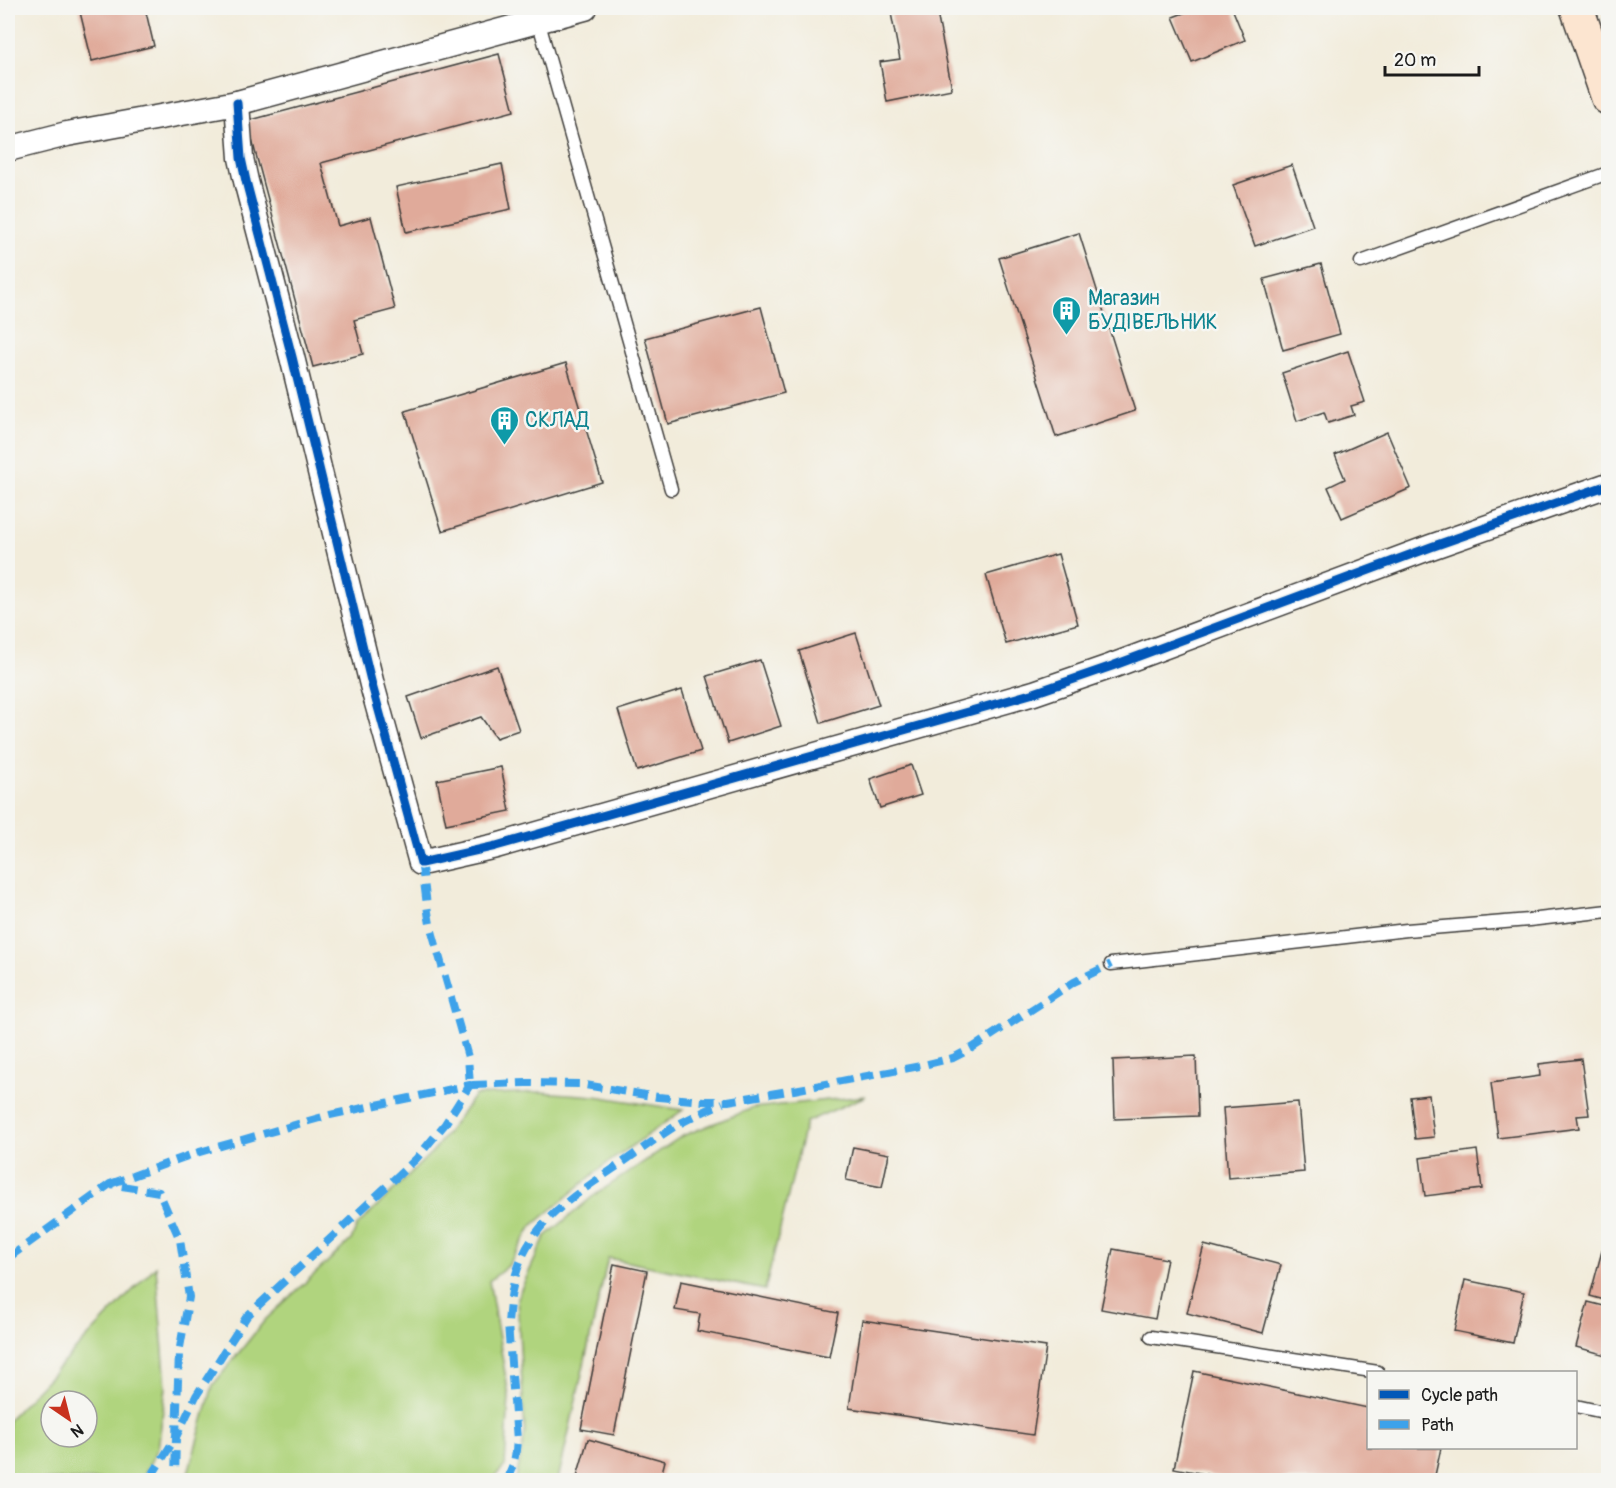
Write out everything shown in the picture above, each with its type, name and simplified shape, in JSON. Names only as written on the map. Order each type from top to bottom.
[{"type":"main road","points":[[1577,8],[1608,98]]},
{"type":"street","points":[[8,149],[67,134],[237,104],[585,8]]},
{"type":"street","points":[[237,104],[240,150],[246,181],[292,357],[372,685],[421,863],[496,846],[1034,693],[1431,547],[1608,485]]},
{"type":"lane","points":[[538,20],[671,489]]},
{"type":"lane","points":[[1360,262],[1608,173]]},
{"type":"lane","points":[[1112,964],[1418,929],[1608,911]]},
{"type":"lane","points":[[1151,1337],[1372,1371]]},
{"type":"lane","points":[[1577,1406],[1608,1413]]},
{"type":"green space","points":[[540,1092],[595,1096],[683,1110],[602,1167],[532,1226],[508,1266],[489,1281],[509,1396],[505,1466],[491,1480],[186,1480],[213,1385],[265,1320],[351,1240],[357,1226],[435,1149],[475,1095]]},
{"type":"green space","points":[[866,1096],[806,1122],[765,1290],[608,1258],[558,1480],[516,1480],[525,1433],[517,1298],[545,1237],[592,1197],[682,1136],[753,1108]]},
{"type":"green space","points":[[156,1266],[166,1387],[158,1448],[141,1480],[8,1480],[8,1420]]},
{"type":"building","points":[[79,8],[145,8],[154,46],[92,61]]},
{"type":"building","points":[[890,8],[936,8],[952,89],[887,102],[880,62],[900,59]]},
{"type":"building","points":[[1197,8],[1232,8],[1245,40],[1192,62],[1173,17]]},
{"type":"building","points":[[499,54],[514,111],[321,163],[338,226],[371,217],[395,309],[354,320],[363,354],[313,367],[247,121]]},
{"type":"building","points":[[502,164],[511,209],[406,232],[396,187]]},
{"type":"building","points":[[1292,165],[1313,226],[1255,246],[1233,185]]},
{"type":"building","name":"Магазин БУДІВЕЛЬНИК","points":[[1079,233],[1135,411],[1056,437],[999,258]]},
{"type":"building","points":[[1321,264],[1340,334],[1283,350],[1264,279]]},
{"type":"building","points":[[761,307],[784,393],[668,424],[645,338]]},
{"type":"building","points":[[1348,351],[1365,402],[1351,406],[1354,415],[1328,423],[1324,412],[1297,421],[1282,373]]},
{"type":"building","name":"СКЛАД","points":[[566,363],[602,482],[442,531],[405,411]]},
{"type":"building","points":[[1387,432],[1411,488],[1342,518],[1328,487],[1345,479],[1335,455]]},
{"type":"building","points":[[1058,554],[1078,624],[1006,644],[986,575]]},
{"type":"building","points":[[856,633],[879,705],[821,723],[799,651]]},
{"type":"building","points":[[760,660],[781,726],[728,743],[707,676]]},
{"type":"building","points":[[497,666],[519,730],[496,738],[481,717],[421,738],[408,697]]},
{"type":"building","points":[[682,690],[701,751],[637,771],[618,710]]},
{"type":"building","points":[[911,765],[921,795],[880,808],[870,779]]},
{"type":"building","points":[[501,767],[510,811],[446,824],[437,780]]},
{"type":"building","points":[[1196,1056],[1198,1116],[1115,1119],[1113,1060]]},
{"type":"building","points":[[1581,1059],[1589,1115],[1577,1116],[1579,1128],[1498,1138],[1491,1083],[1540,1076],[1539,1064]]},
{"type":"building","points":[[1429,1095],[1434,1137],[1415,1139],[1410,1097]]},
{"type":"building","points":[[1298,1102],[1304,1172],[1228,1178],[1223,1108]]},
{"type":"building","points":[[853,1147],[889,1154],[882,1187],[846,1180]]},
{"type":"building","points":[[1477,1150],[1482,1189],[1425,1196],[1420,1158]]},
{"type":"building","points":[[1204,1245],[1281,1265],[1263,1333],[1187,1313]]},
{"type":"building","points":[[1113,1249],[1167,1259],[1155,1319],[1101,1309]]},
{"type":"building","points":[[1602,1251],[1608,1253],[1608,1301],[1590,1296]]},
{"type":"building","points":[[614,1264],[647,1271],[614,1435],[581,1429]]},
{"type":"building","points":[[1465,1280],[1524,1292],[1513,1343],[1454,1331]]},
{"type":"building","points":[[681,1281],[838,1313],[829,1357],[697,1331],[700,1314],[675,1310]]},
{"type":"building","points":[[1588,1302],[1608,1307],[1608,1364],[1604,1362],[1606,1355],[1576,1347]]},
{"type":"building","points":[[862,1320],[1046,1347],[1033,1435],[849,1408]]},
{"type":"building","points":[[1194,1371],[1367,1408],[1367,1449],[1441,1449],[1434,1480],[1235,1480],[1174,1468]]},
{"type":"building","points":[[588,1439],[665,1461],[660,1480],[576,1480]]},
{"type":"marked path","points":[[421,863],[430,924],[468,1057],[470,1085],[579,1084],[658,1097],[704,1101],[728,1101],[794,1090],[953,1058],[1074,982],[1111,964]]},
{"type":"marked path","points":[[110,1184],[196,1153],[330,1115],[470,1085],[445,1124],[416,1159],[247,1316],[196,1396],[176,1437],[175,1480]]},
{"type":"marked path","points":[[506,1480],[514,1461],[517,1440],[508,1324],[514,1281],[526,1250],[548,1219],[579,1192],[677,1125],[723,1103]]},
{"type":"marked path","points":[[8,1258],[110,1184],[159,1192],[180,1240],[189,1297],[179,1353],[176,1437],[149,1480]]},
{"type":"cycle path","points":[[237,103],[241,158],[246,181],[292,357],[372,685],[421,863],[496,846],[1034,693],[1431,547],[1608,485]]},
{"type":"place","name":"Магазин БУДІВЕЛЬНИК","points":[[1067,336]]},
{"type":"place","name":"СКЛАД","points":[[504,446]]}]
